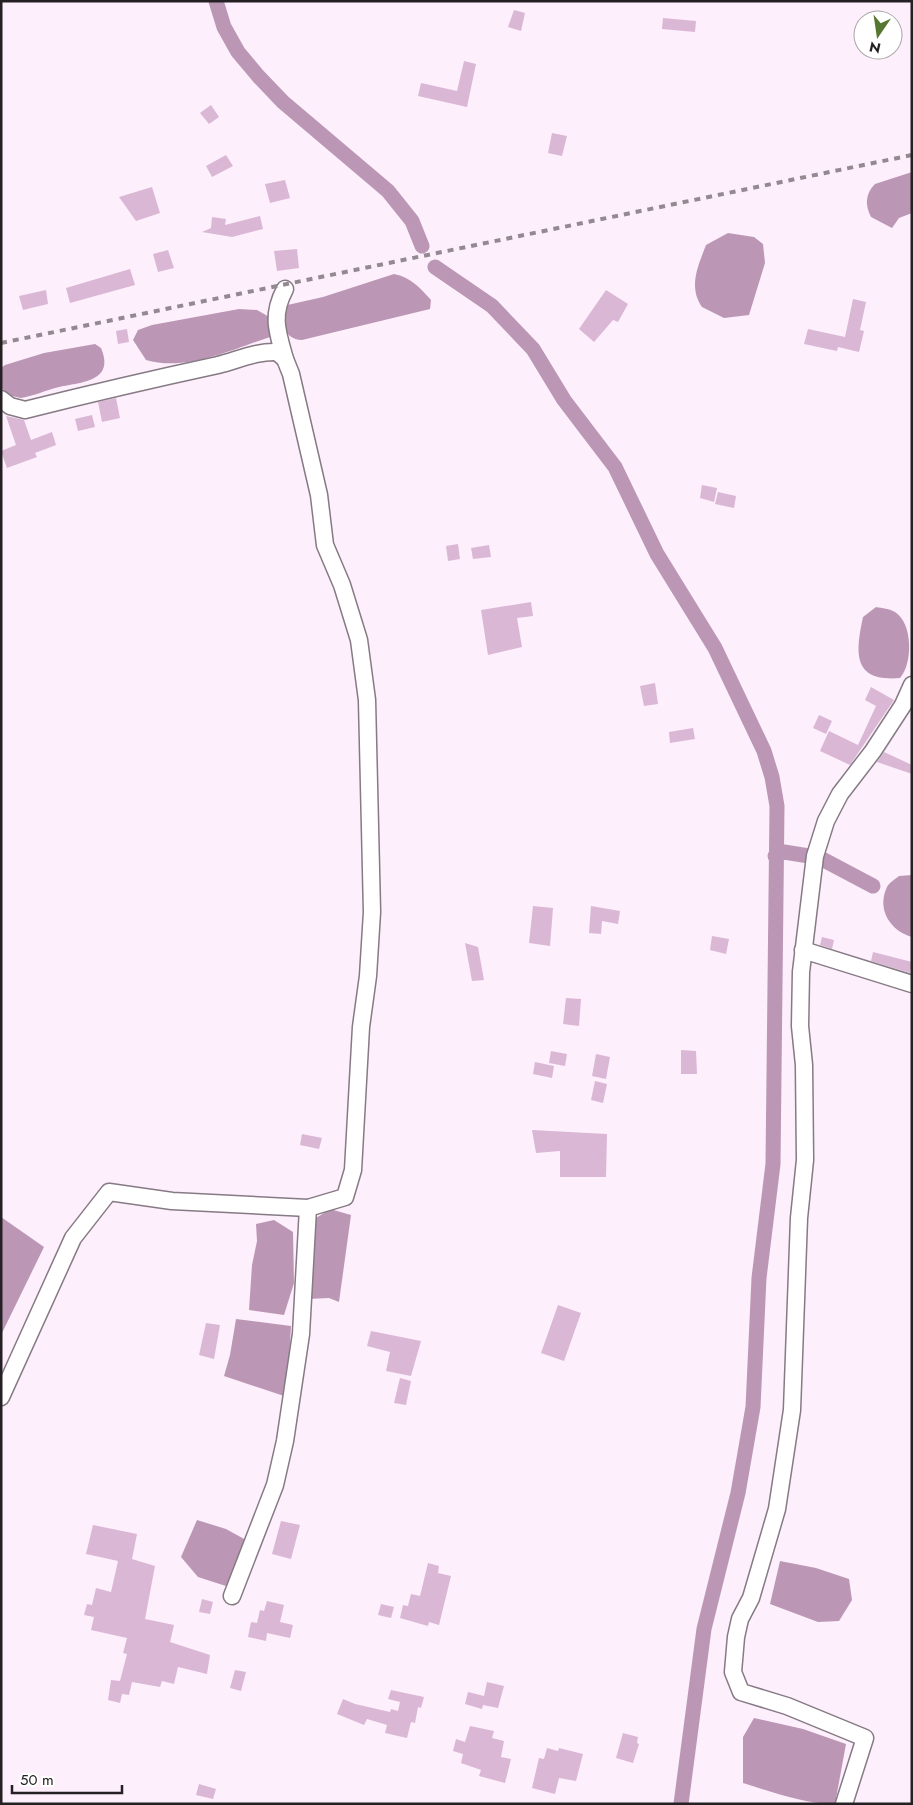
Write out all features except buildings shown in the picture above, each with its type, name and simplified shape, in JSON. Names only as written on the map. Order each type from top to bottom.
[{"type":"street","points":[[1,1397],[72,1238],[109,1192],[172,1201],[308,1208],[345,1197],[353,1170],[361,1027],[368,976],[372,912],[370,785],[366,700],[359,640],[342,584],[325,545],[319,495],[291,374],[276,319],[277,305],[285,289]]},
{"type":"street","points":[[1,399],[10,406],[24,410],[259,353],[277,352],[286,359]]},
{"type":"street","points":[[844,1804],[865,1738],[787,1706],[741,1692],[733,1672],[740,1619],[751,1598],[777,1508],[792,1410],[799,1218],[805,1160],[804,1065],[800,1026],[802,950],[813,890],[815,856],[826,821],[840,794],[873,751],[903,705],[912,685]]},
{"type":"street","points":[[802,950],[912,984]]},
{"type":"street","points":[[232,1596],[275,1485],[285,1440],[301,1334],[308,1208]]},
{"type":"shaded area","points":[[912,172],[912,213],[899,218],[892,228],[871,217],[867,200],[869,192],[875,184]]},
{"type":"shaded area","points":[[728,233],[754,237],[763,244],[765,263],[749,315],[724,318],[702,307],[695,284],[706,245]]},
{"type":"shaded area","points":[[394,274],[410,280],[419,287],[431,300],[430,309],[302,340],[295,339],[287,333],[284,324],[283,306],[323,297]]},
{"type":"shaded area","points":[[239,309],[257,310],[271,318],[273,332],[270,337],[209,358],[177,363],[161,363],[146,360],[133,340],[138,330],[152,325]]},
{"type":"shaded area","points":[[95,344],[101,348],[104,367],[100,374],[94,378],[21,398],[12,396],[1,388],[1,368],[5,365],[44,353]]},
{"type":"shaded area","points":[[876,607],[895,612],[901,617],[905,625],[908,634],[909,654],[904,672],[900,678],[885,678],[873,675],[861,663],[859,643],[863,617]]},
{"type":"shaded area","points":[[912,875],[912,937],[904,934],[892,925],[883,904],[889,884],[899,876]]},
{"type":"shaded area","points":[[330,1209],[351,1215],[339,1302],[329,1298],[308,1299],[313,1220]]},
{"type":"shaded area","points":[[1,1217],[44,1247],[1,1335]]},
{"type":"shaded area","points":[[274,1220],[293,1232],[294,1283],[284,1315],[249,1310],[252,1265],[257,1241],[256,1224]]},
{"type":"shaded area","points":[[236,1319],[291,1326],[287,1397],[224,1376],[230,1355]]},
{"type":"shaded area","points":[[197,1520],[226,1529],[246,1540],[229,1587],[198,1577],[181,1557]]},
{"type":"shaded area","points":[[780,1561],[816,1568],[849,1579],[852,1600],[839,1621],[818,1622],[770,1604]]},
{"type":"shaded area","points":[[754,1718],[803,1729],[846,1744],[835,1804],[800,1800],[743,1783],[743,1737]]},
{"type":"waterway","points":[[216,1],[224,27],[238,52],[259,77],[283,102],[388,191],[412,221],[422,246]]},
{"type":"waterway","points":[[435,267],[492,306],[533,349],[564,400],[615,467],[657,554],[715,648],[764,751],[772,777],[777,806],[773,1164],[759,1278],[753,1407],[738,1493],[704,1629],[681,1804]]},
{"type":"waterway","points":[[775,856],[784,852],[809,856]]},
{"type":"waterway","points":[[822,859],[873,886]]},
{"type":"railway","points":[[1,343],[912,155]]}]
